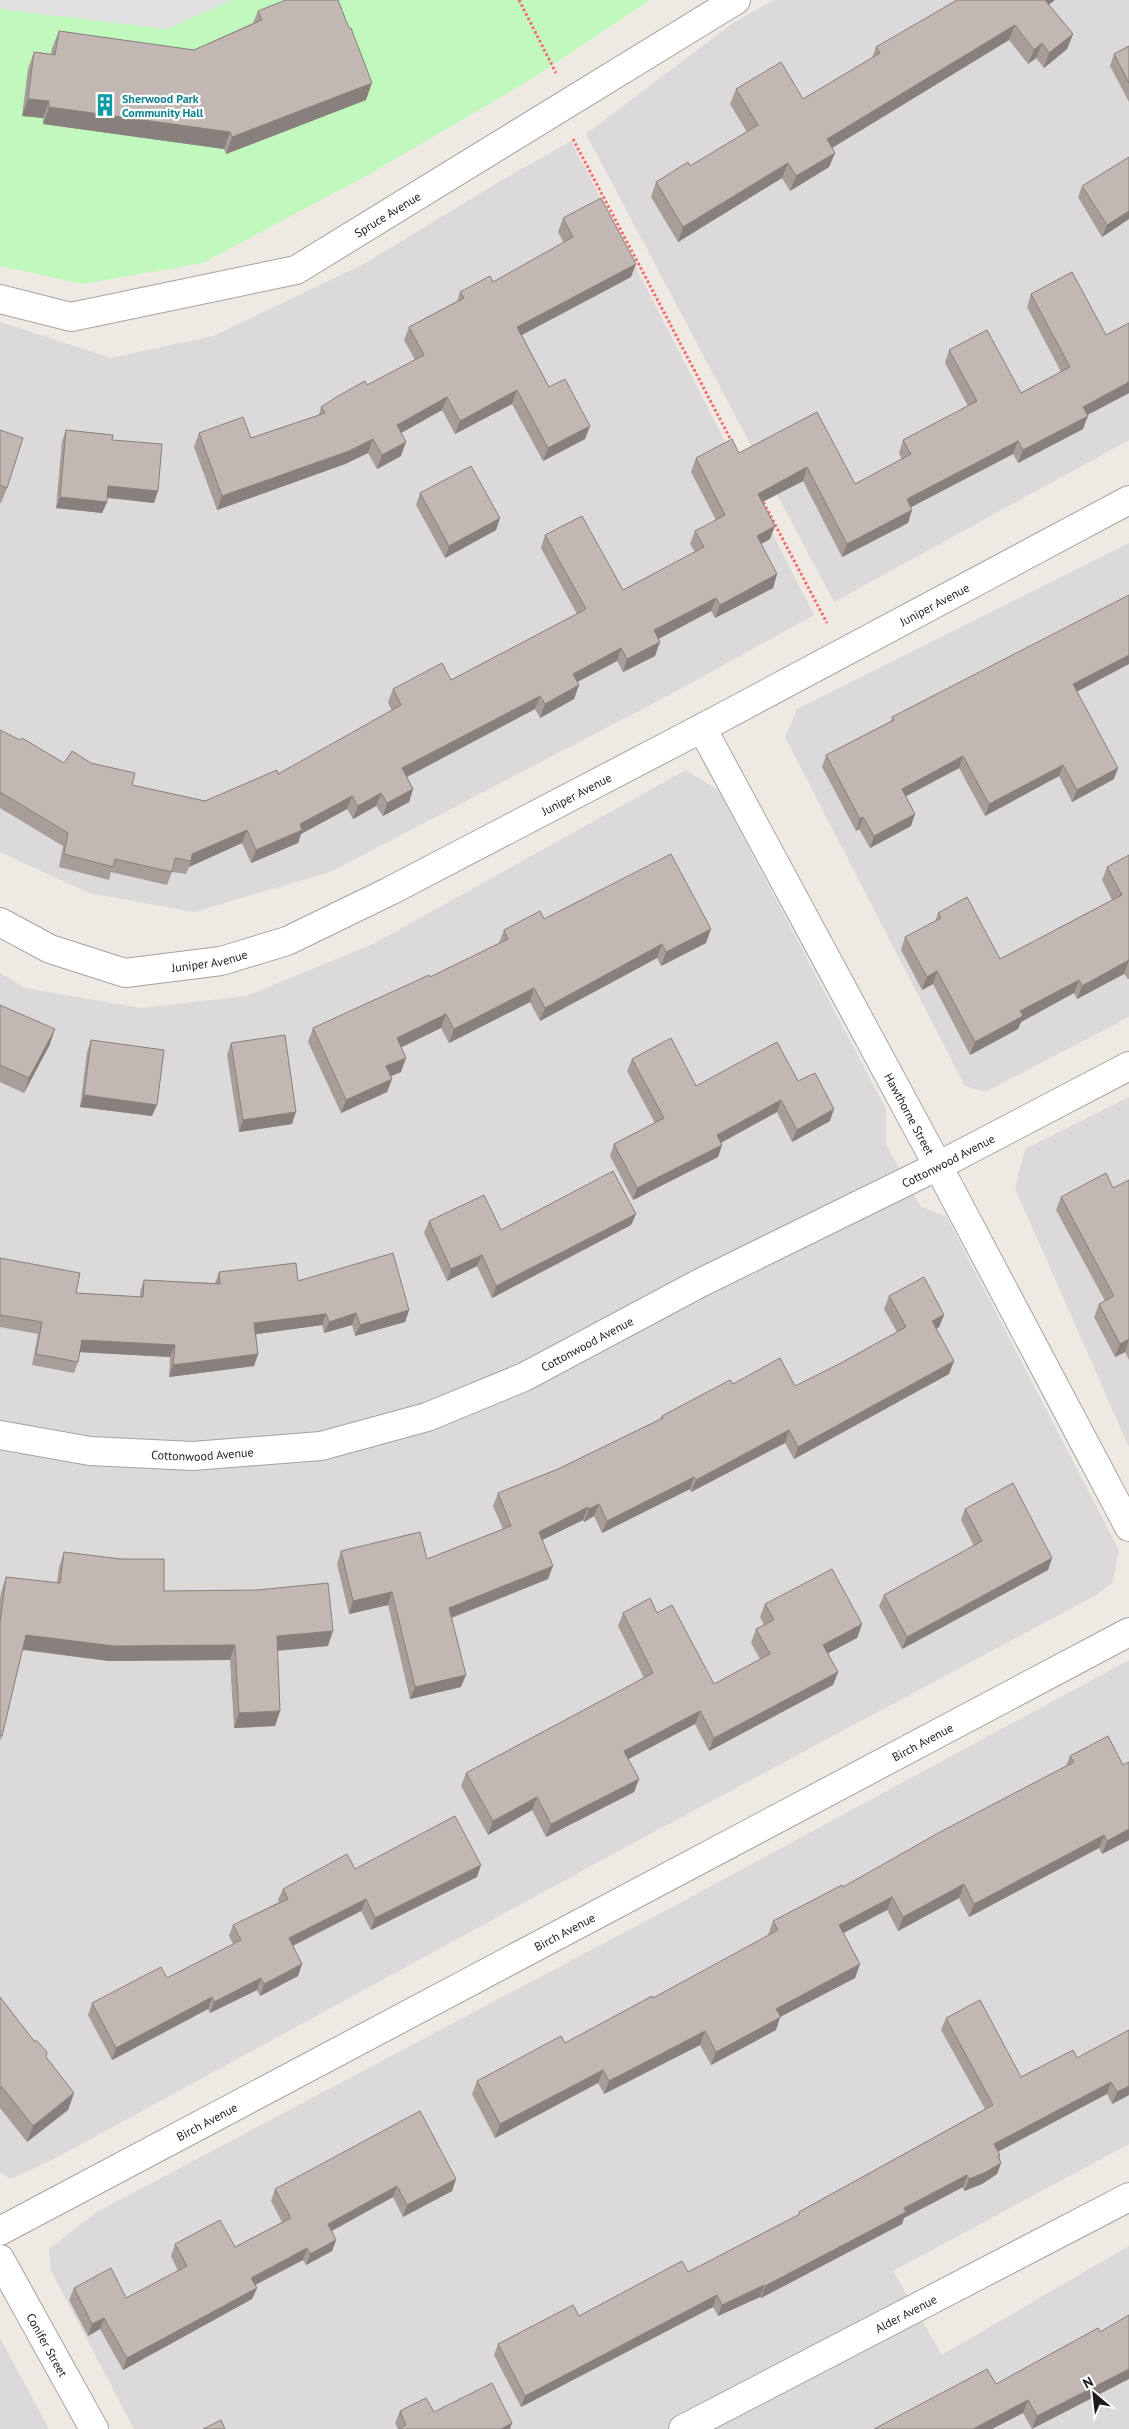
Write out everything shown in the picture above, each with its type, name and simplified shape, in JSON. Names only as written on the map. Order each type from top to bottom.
[{"type":"street","name":"Spruce Avenue","points":[[0,299],[71,317],[296,270],[563,108],[736,0]]},
{"type":"street","name":"Juniper Avenue","points":[[0,922],[50,949],[125,973],[221,961],[287,941],[702,728],[1129,500]]},
{"type":"street","name":"Hawthorne Street","points":[[702,728],[938,1166],[1129,1527]]},
{"type":"street","name":"Cottonwood Avenue","points":[[0,1435],[90,1450],[193,1456],[321,1446],[427,1417],[524,1376],[702,1282],[938,1166],[1129,1066]]},
{"type":"street","name":"Birch Avenue","points":[[0,2231],[1129,1632]]},
{"type":"street","name":"Alder Avenue","points":[[683,2429],[1129,2197]]},
{"type":"street","name":"Conifer Street","points":[[0,2259],[94,2429]]},
{"type":"path","points":[[520,0],[556,74],[569,132],[736,449]]},
{"type":"path","points":[[759,494],[842,652]]},
{"type":"shaded area","points":[[0,0],[232,0],[167,29],[0,9]]},
{"type":"shaded area","points":[[774,0],[1129,0],[1129,440],[834,602],[586,134],[733,23]]},
{"type":"shaded area","points":[[571,141],[814,615],[671,694],[330,872],[194,912],[89,893],[0,852],[0,322],[111,358],[213,336],[364,264],[497,183]]},
{"type":"shaded area","points":[[1129,543],[1129,1017],[985,1092],[965,1086],[785,737],[797,709]]},
{"type":"shaded area","points":[[686,770],[718,790],[886,1109],[886,1145],[921,1207],[946,1216],[1119,1550],[1113,1582],[1098,1594],[635,1842],[54,2159],[11,2179],[0,2172],[0,973],[25,988],[141,1008],[247,996],[375,943]]},
{"type":"shaded area","points":[[1129,1097],[1129,1447],[1015,1188],[1025,1149]]},
{"type":"shaded area","points":[[1129,1660],[1129,2144],[893,2271],[942,2355],[1129,2246],[1129,2429],[134,2429],[51,2271],[49,2249],[97,2212],[678,1904]]},
{"type":"shaded area","points":[[0,2338],[49,2429],[0,2429]]},
{"type":"green space","points":[[0,0],[650,0],[530,80],[368,175],[203,263],[83,284],[0,266]]},
{"type":"building","points":[[286,0],[338,0],[372,83],[232,137],[230,132],[49,107],[49,101],[28,99],[34,52],[55,55],[59,31],[194,50],[262,20],[258,11]]},
{"type":"building","points":[[957,0],[1045,0],[1073,34],[1049,53],[1042,43],[1034,50],[1015,25],[827,139],[835,153],[796,176],[788,163],[683,227],[656,182],[688,162],[690,166],[758,125],[736,89],[781,62],[803,99],[880,53],[876,47]]},
{"type":"building","points":[[1129,46],[1129,83],[1114,54]]},
{"type":"building","points":[[1129,157],[1129,211],[1107,225],[1082,186]]},
{"type":"building","points":[[601,198],[636,264],[517,327],[549,387],[565,379],[590,426],[548,448],[517,390],[460,421],[447,397],[397,425],[406,442],[382,455],[373,439],[349,451],[222,496],[199,433],[243,417],[251,438],[325,413],[321,407],[338,396],[365,381],[367,385],[424,355],[409,327],[464,298],[460,292],[490,276],[493,282],[573,237],[563,218]]},
{"type":"building","points":[[1072,272],[1106,335],[1129,323],[1129,382],[1083,407],[1088,416],[1023,450],[1018,441],[907,499],[912,510],[847,544],[807,467],[758,494],[775,526],[757,536],[777,574],[720,605],[716,598],[654,630],[660,642],[627,659],[621,648],[573,674],[579,685],[545,704],[540,696],[402,768],[413,789],[387,803],[381,793],[358,806],[352,796],[300,824],[302,830],[256,850],[247,830],[192,854],[191,861],[175,858],[172,872],[115,859],[113,867],[64,854],[68,833],[0,792],[0,730],[20,740],[22,738],[64,763],[72,751],[91,763],[135,773],[132,785],[205,801],[277,770],[278,774],[401,705],[393,689],[442,663],[451,680],[586,609],[545,535],[582,516],[623,590],[704,547],[695,531],[725,515],[696,458],[732,439],[739,453],[817,412],[855,484],[911,454],[903,440],[977,401],[949,350],[987,330],[1021,393],[1070,367],[1031,294]]},
{"type":"building","points":[[0,430],[23,438],[7,488],[0,485]]},
{"type":"building","points":[[66,430],[113,435],[112,440],[162,444],[158,491],[108,486],[107,502],[60,497]]},
{"type":"building","points":[[471,466],[500,518],[449,546],[420,493]]},
{"type":"building","points":[[1129,595],[1129,655],[1073,684],[1118,768],[1077,790],[1063,765],[989,804],[963,756],[902,789],[915,814],[874,836],[863,817],[860,819],[826,755],[894,720],[892,717]]},
{"type":"building","points":[[671,854],[711,929],[666,952],[662,944],[545,1008],[534,988],[454,1029],[446,1014],[397,1038],[406,1058],[386,1066],[392,1079],[346,1100],[313,1028],[429,975],[430,977],[508,939],[504,930],[540,911],[544,919]]},
{"type":"building","points":[[1129,855],[1129,960],[1082,986],[1079,980],[1020,1011],[1023,1016],[975,1042],[937,971],[927,977],[905,937],[941,918],[938,913],[967,897],[1000,959],[1122,895],[1107,867]]},
{"type":"building","points":[[0,1005],[55,1029],[29,1078],[0,1065]]},
{"type":"building","points":[[285,1035],[296,1112],[243,1120],[231,1043]]},
{"type":"building","points":[[671,1038],[696,1086],[777,1042],[798,1081],[815,1073],[834,1109],[797,1130],[781,1100],[717,1135],[722,1145],[637,1188],[614,1144],[664,1118],[632,1059]]},
{"type":"building","points":[[91,1040],[164,1050],[157,1105],[84,1095]]},
{"type":"building","points":[[613,1171],[636,1214],[496,1286],[482,1255],[451,1269],[429,1221],[484,1195],[501,1230]]},
{"type":"building","points":[[1106,1173],[1113,1188],[1129,1180],[1129,1339],[1120,1344],[1099,1304],[1114,1296],[1061,1197]]},
{"type":"building","points":[[393,1253],[409,1310],[360,1325],[356,1313],[329,1322],[326,1314],[254,1323],[258,1354],[173,1365],[175,1345],[82,1340],[78,1362],[36,1354],[42,1322],[0,1315],[0,1258],[80,1273],[76,1293],[143,1297],[144,1280],[220,1284],[219,1272],[296,1263],[298,1281]]},
{"type":"building","points":[[924,1277],[944,1315],[932,1321],[954,1361],[798,1447],[789,1430],[696,1480],[694,1477],[607,1521],[599,1504],[589,1509],[588,1507],[539,1532],[553,1566],[449,1608],[466,1675],[415,1687],[392,1592],[353,1601],[341,1551],[420,1532],[427,1559],[511,1526],[498,1493],[558,1469],[663,1418],[662,1416],[730,1380],[733,1384],[780,1358],[795,1386],[841,1363],[906,1327],[889,1296]]},
{"type":"building","points":[[1013,1483],[1052,1558],[907,1637],[884,1595],[982,1541],[965,1509]]},
{"type":"building","points":[[64,1552],[121,1559],[164,1559],[164,1591],[257,1590],[328,1583],[333,1631],[277,1636],[280,1711],[239,1713],[235,1645],[114,1646],[26,1635],[2,1736],[0,1735],[0,1623],[6,1577],[60,1583]]},
{"type":"building","points":[[832,1569],[862,1624],[823,1645],[838,1672],[714,1738],[700,1711],[624,1751],[639,1779],[551,1824],[537,1797],[493,1821],[466,1773],[653,1673],[623,1613],[650,1598],[657,1613],[672,1605],[714,1684],[770,1654],[756,1629],[774,1620],[765,1604]]},
{"type":"building","points":[[1108,1736],[1123,1765],[1129,1762],[1129,1829],[1107,1841],[1104,1835],[974,1904],[964,1884],[903,1917],[892,1897],[839,1925],[860,1964],[776,2009],[781,2017],[716,2052],[705,2031],[609,2081],[603,2070],[500,2124],[477,2081],[561,2036],[565,2043],[778,1930],[773,1921],[842,1885],[843,1887],[940,1832],[1074,1762],[1070,1756]]},
{"type":"building","points":[[455,1816],[481,1865],[375,1918],[366,1899],[289,1938],[302,1964],[264,1984],[261,1978],[214,2002],[212,1997],[116,2048],[92,2003],[161,1967],[167,1978],[241,1940],[233,1925],[288,1899],[283,1889],[347,1854],[355,1869]]},
{"type":"building","points":[[0,1997],[34,2041],[37,2041],[47,2052],[46,2057],[74,2093],[33,2126],[2,2087],[0,2089]]},
{"type":"building","points":[[980,2000],[1021,2077],[1073,2050],[1077,2058],[1129,2030],[1129,2086],[1117,2092],[1111,2082],[994,2144],[1000,2155],[998,2156],[1001,2163],[986,2172],[969,2179],[967,2175],[904,2208],[906,2212],[765,2286],[722,2305],[717,2295],[525,2396],[498,2344],[573,2305],[579,2316],[682,2261],[688,2272],[800,2214],[799,2212],[993,2105],[946,2018]]},
{"type":"building","points":[[420,2111],[456,2179],[407,2205],[397,2186],[328,2224],[336,2240],[310,2254],[307,2248],[251,2278],[257,2288],[127,2358],[104,2318],[92,2324],[74,2288],[111,2268],[126,2298],[187,2266],[175,2244],[220,2220],[235,2247],[291,2218],[275,2189]]},
{"type":"building","points":[[1129,2315],[1129,2369],[1037,2416],[1028,2400],[973,2429],[874,2429],[987,2369],[996,2384],[1098,2328],[1100,2332]]},
{"type":"building","points":[[492,2383],[512,2423],[501,2429],[398,2429],[406,2425],[400,2411],[426,2398],[434,2412]]},
{"type":"building","points":[[221,2420],[225,2429],[203,2429]]},
{"type":"place","name":"Sherwood Park Community Hall","points":[[105,105]]}]
